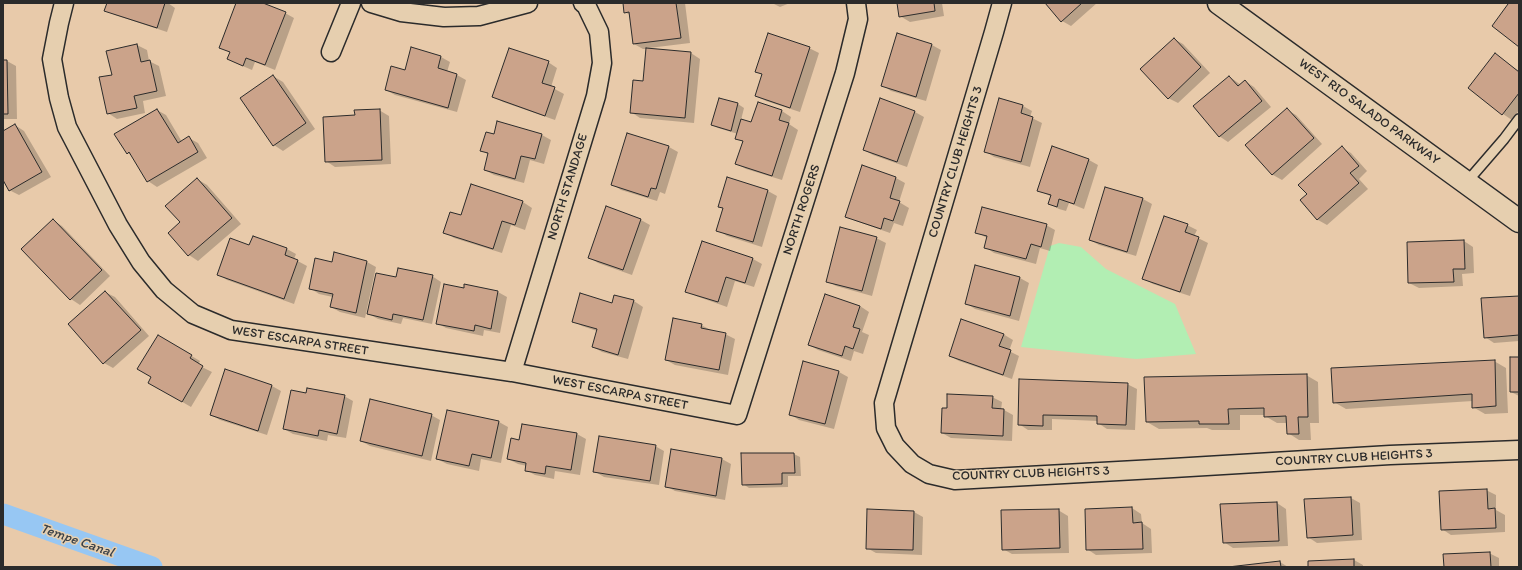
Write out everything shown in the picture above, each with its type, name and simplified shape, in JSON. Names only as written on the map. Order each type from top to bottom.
[{"type":"main road","name":"WEST RIO SALADO PARKWAY","points":[[1219,3],[1519,221]]},
{"type":"street","name":"WEST ESCARPA STREET","points":[[64,3],[58,23],[52,59],[59,98],[67,127],[118,225],[141,262],[164,290],[193,314],[230,330],[512,372],[737,415]]},
{"type":"street","points":[[331,52],[351,3]]},
{"type":"street","points":[[371,3],[401,12],[444,17],[479,16],[528,3]]},
{"type":"street","name":"NORTH STANDAGE","points":[[512,372],[596,96],[602,63],[599,32],[586,5],[583,3]]},
{"type":"street","name":"NORTH ROGERS","points":[[737,415],[845,73],[858,19],[856,3]]},
{"type":"street","name":"COUNTRY CLUB HEIGHTS 3","points":[[1002,3],[884,403],[886,428],[895,446],[912,464],[929,474],[955,480],[1390,455],[1519,450]]},
{"type":"lane","points":[[1466,183],[1504,139],[1519,119]]},
{"type":"green space","points":[[1059,243],[1081,247],[1106,269],[1175,304],[1196,354],[1136,359],[1021,347],[1050,246]]},
{"type":"building","points":[[107,3],[165,3],[157,28],[104,11]]},
{"type":"building","points":[[236,3],[263,3],[286,12],[265,65],[246,58],[243,66],[227,59],[230,52],[219,48]]},
{"type":"building","points":[[623,3],[676,3],[681,38],[633,44],[629,12],[624,13]]},
{"type":"building","points":[[897,3],[934,3],[935,11],[899,17]]},
{"type":"building","points":[[1045,3],[1082,3],[1061,22]]},
{"type":"building","points":[[1507,3],[1519,3],[1519,47],[1492,26],[1508,4]]},
{"type":"building","points":[[768,33],[810,47],[790,108],[755,96],[762,74],[755,72]]},
{"type":"building","points":[[897,33],[932,44],[916,97],[881,86]]},
{"type":"building","points":[[1174,38],[1201,67],[1168,99],[1140,69]]},
{"type":"building","points":[[137,44],[141,62],[150,60],[157,91],[134,96],[137,108],[107,114],[99,77],[112,75],[106,51]]},
{"type":"building","points":[[411,47],[441,56],[438,68],[457,74],[448,108],[385,90],[391,66],[405,70]]},
{"type":"building","points":[[509,48],[549,61],[542,83],[555,87],[545,116],[492,97]]},
{"type":"building","points":[[646,48],[691,52],[685,118],[630,113],[633,80],[643,81]]},
{"type":"building","points":[[1495,53],[1519,72],[1519,93],[1502,115],[1468,88]]},
{"type":"building","points":[[3,60],[7,60],[8,114],[3,114]]},
{"type":"building","points":[[273,75],[306,123],[273,146],[240,98]]},
{"type":"building","points":[[1229,76],[1238,86],[1245,80],[1262,101],[1219,137],[1193,106]]},
{"type":"building","points":[[719,98],[738,103],[731,131],[711,125]]},
{"type":"building","points":[[880,98],[915,111],[897,162],[863,150]]},
{"type":"building","points":[[999,98],[1023,105],[1021,113],[1033,117],[1021,162],[984,152]]},
{"type":"building","points":[[758,102],[782,110],[779,120],[789,123],[772,176],[735,164],[743,141],[735,139],[741,119],[751,122]]},
{"type":"building","points":[[1287,108],[1314,138],[1272,175],[1245,145]]},
{"type":"building","points":[[157,109],[178,143],[189,136],[198,152],[147,182],[129,152],[127,154],[114,134]]},
{"type":"building","points":[[380,109],[382,160],[325,162],[323,117],[355,115],[354,110]]},
{"type":"building","points":[[497,121],[542,134],[535,159],[521,156],[515,179],[484,170],[488,153],[480,151],[486,132],[494,134]]},
{"type":"building","points":[[15,124],[42,172],[9,191],[3,180],[3,131]]},
{"type":"building","points":[[627,133],[669,146],[656,189],[651,188],[648,197],[611,185]]},
{"type":"building","points":[[1052,146],[1089,159],[1074,204],[1059,199],[1057,207],[1048,204],[1051,195],[1037,191]]},
{"type":"building","points":[[1342,146],[1359,166],[1350,173],[1359,183],[1317,220],[1300,200],[1307,194],[1298,185]]},
{"type":"building","points":[[862,165],[896,177],[890,198],[900,201],[893,221],[884,218],[881,229],[845,217]]},
{"type":"building","points":[[727,177],[768,190],[753,242],[716,231],[723,208],[718,207]]},
{"type":"building","points":[[197,178],[232,218],[188,256],[168,233],[180,222],[165,206]]},
{"type":"building","points":[[471,184],[523,201],[515,225],[502,221],[493,249],[443,233],[450,212],[461,215]]},
{"type":"building","points":[[1105,187],[1143,198],[1127,252],[1089,240]]},
{"type":"building","points":[[606,206],[641,219],[623,270],[588,258]]},
{"type":"building","points":[[982,207],[1047,224],[1041,247],[1031,244],[1026,259],[984,248],[987,236],[975,233]]},
{"type":"building","points":[[1164,216],[1188,224],[1185,232],[1199,237],[1180,292],[1142,279]]},
{"type":"building","points":[[53,219],[102,270],[70,300],[21,249]]},
{"type":"building","points":[[840,227],[877,237],[862,291],[826,282]]},
{"type":"building","points":[[253,236],[287,248],[285,255],[298,260],[284,299],[217,275],[230,238],[249,245]]},
{"type":"building","points":[[1464,240],[1465,269],[1453,269],[1454,282],[1408,283],[1407,242]]},
{"type":"building","points":[[702,241],[753,258],[745,283],[726,277],[718,302],[685,292]]},
{"type":"building","points":[[334,252],[367,261],[356,313],[330,307],[333,294],[309,289],[315,258],[332,262]]},
{"type":"building","points":[[975,265],[1020,277],[1010,316],[965,304]]},
{"type":"building","points":[[398,268],[433,275],[423,320],[393,314],[392,320],[367,314],[376,273],[396,277]]},
{"type":"building","points":[[444,284],[464,288],[464,284],[498,291],[491,329],[475,325],[474,331],[436,324]]},
{"type":"building","points":[[105,291],[141,330],[103,364],[68,324]]},
{"type":"building","points":[[580,293],[612,303],[614,295],[634,300],[618,355],[592,347],[597,329],[572,322]]},
{"type":"building","points":[[825,294],[860,306],[853,327],[860,329],[853,349],[845,346],[842,356],[808,345]]},
{"type":"building","points":[[1519,296],[1519,335],[1484,338],[1481,298]]},
{"type":"building","points":[[673,318],[702,324],[701,328],[726,333],[719,370],[665,360]]},
{"type":"building","points":[[961,319],[1004,334],[999,346],[1011,350],[1003,375],[949,356]]},
{"type":"building","points":[[158,335],[192,355],[190,358],[203,366],[182,402],[148,383],[151,377],[137,369]]},
{"type":"building","points":[[1510,357],[1519,357],[1519,392],[1510,392]]},
{"type":"building","points":[[1495,360],[1496,406],[1472,408],[1472,394],[1333,403],[1331,368]]},
{"type":"building","points":[[803,361],[839,371],[825,424],[789,415]]},
{"type":"building","points":[[225,369],[272,385],[258,431],[210,415]]},
{"type":"building","points":[[1307,374],[1308,417],[1298,417],[1299,434],[1287,434],[1286,416],[1264,417],[1264,408],[1228,409],[1229,424],[1199,424],[1199,421],[1146,422],[1144,377]]},
{"type":"building","points":[[1019,379],[1128,383],[1126,425],[1097,424],[1097,416],[1043,415],[1043,426],[1018,425]]},
{"type":"building","points":[[307,388],[345,395],[337,434],[319,430],[318,436],[283,429],[291,390],[306,393]]},
{"type":"building","points":[[947,394],[993,396],[992,408],[1004,409],[1003,436],[941,433],[942,408],[947,408]]},
{"type":"building","points":[[370,399],[432,414],[422,456],[360,441]]},
{"type":"building","points":[[447,410],[499,421],[491,458],[472,454],[469,466],[436,459]]},
{"type":"building","points":[[522,424],[577,433],[571,470],[546,466],[545,474],[525,471],[526,463],[507,459],[511,438],[519,440]]},
{"type":"building","points":[[599,436],[656,445],[650,481],[593,472]]},
{"type":"building","points":[[671,449],[722,458],[716,496],[665,487]]},
{"type":"building","points":[[741,453],[794,453],[795,473],[782,473],[782,484],[742,485]]},
{"type":"building","points":[[1487,489],[1488,509],[1495,508],[1496,528],[1441,530],[1439,491]]},
{"type":"building","points":[[1351,497],[1353,535],[1307,538],[1304,499]]},
{"type":"building","points":[[1277,502],[1279,541],[1223,543],[1220,504]]},
{"type":"building","points":[[1132,507],[1133,523],[1142,522],[1143,549],[1086,550],[1085,509]]},
{"type":"building","points":[[867,509],[914,511],[913,550],[866,549]]},
{"type":"building","points":[[1059,509],[1060,548],[1002,550],[1001,510]]},
{"type":"building","points":[[1490,552],[1491,567],[1444,567],[1443,554]]},
{"type":"building","points":[[1354,559],[1354,567],[1308,567],[1308,561]]},
{"type":"building","points":[[1280,561],[1281,567],[1228,567]]},
{"type":"waterway","name":"Tempe Canal","points":[[3,514],[152,567]]}]
